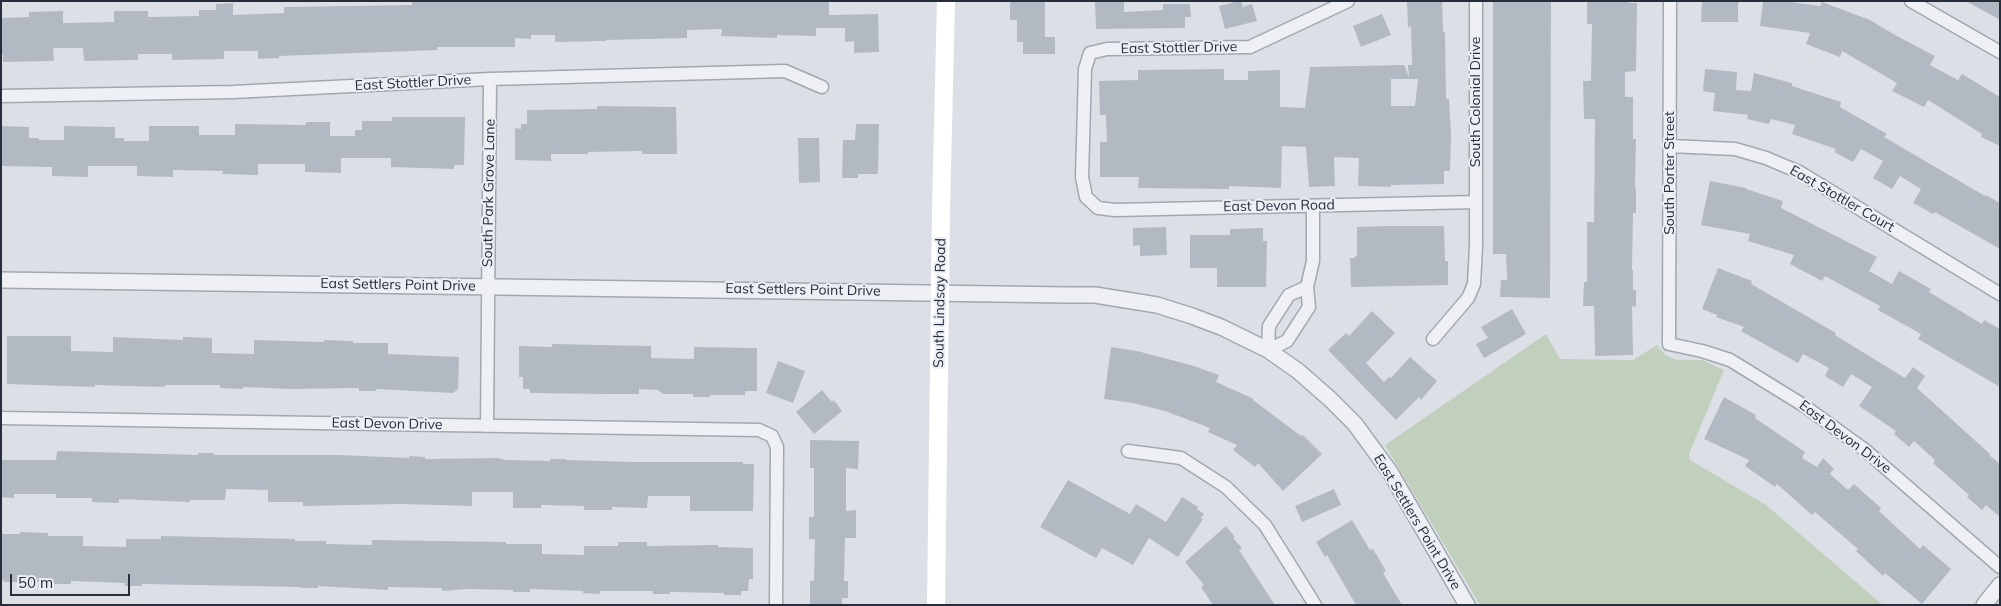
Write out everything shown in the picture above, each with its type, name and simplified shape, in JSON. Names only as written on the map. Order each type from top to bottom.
[{"type":"main road","name":"South Lindsay Road","points":[[936,605],[946,1]]},
{"type":"street","name":"East Stottler Drive","points":[[1086,197],[1082,177],[1085,69],[1090,53],[1107,49],[1250,47],[1348,1]]},
{"type":"street","name":"South Colonial Drive","points":[[1433,339],[1468,298],[1474,284],[1476,246],[1476,1]]},
{"type":"street","name":"South Porter Street","points":[[1669,344],[1670,1]]},
{"type":"street","points":[[1911,1],[2000,52]]},
{"type":"street","name":"East Stottler Drive","points":[[1,96],[232,92],[490,80],[785,71],[822,87]]},
{"type":"street","name":"South Park Grove Lane","points":[[487,426],[490,80]]},
{"type":"street","name":"East Stottler Court","points":[[1670,146],[1735,149],[1766,158],[1799,172],[2000,294]]},
{"type":"street","name":"East Devon Road","points":[[1086,197],[1098,208],[1115,210],[1476,202]]},
{"type":"street","points":[[1307,287],[1289,295],[1269,326],[1268,350],[1286,342],[1309,307],[1307,287],[1313,261],[1313,206]]},
{"type":"street","name":"East Settlers Point Drive","points":[[1,280],[1095,295],[1157,306],[1192,316],[1244,337],[1298,370],[1330,399],[1355,424],[1390,472],[1467,605]]},
{"type":"street","name":"East Devon Drive","points":[[1669,344],[1702,350],[1730,360],[1804,405],[1865,450],[2000,567]]},
{"type":"street","name":"East Devon Drive","points":[[1,418],[759,430],[772,436],[777,447],[776,605]]},
{"type":"street","points":[[1128,451],[1181,458],[1226,487],[1265,525],[1315,605]]},
{"type":"street","points":[[1984,605],[2000,585]]},
{"type":"green space","points":[[1546,334],[1560,359],[1633,360],[1657,345],[1665,355],[1677,360],[1702,360],[1724,370],[1689,454],[1690,460],[1766,505],[1883,605],[1480,605],[1385,445]]},
{"type":"building","points":[[829,1],[829,15],[878,14],[879,52],[854,53],[854,41],[845,42],[845,28],[816,28],[816,36],[777,35],[777,38],[721,36],[722,29],[687,30],[687,38],[606,41],[555,42],[555,35],[531,35],[531,39],[515,38],[515,47],[437,47],[437,50],[279,56],[279,58],[258,59],[258,51],[224,51],[224,59],[172,60],[172,54],[138,54],[138,60],[84,61],[83,48],[53,48],[54,61],[3,62],[3,54],[1,54],[1,18],[29,17],[29,12],[63,11],[63,23],[114,22],[114,11],[148,11],[148,17],[199,16],[199,10],[216,10],[216,4],[233,3],[233,15],[284,13],[284,7],[412,5],[412,2]]},
{"type":"building","points":[[1010,1],[1045,1],[1045,37],[1055,37],[1055,54],[1023,54],[1023,42],[1017,42],[1017,20],[1010,20]]},
{"type":"building","points":[[1124,1],[1124,12],[1163,10],[1163,4],[1190,4],[1191,17],[1185,17],[1185,28],[1096,29],[1095,2]]},
{"type":"building","points":[[1241,1],[1243,7],[1252,4],[1257,21],[1225,29],[1219,6]]},
{"type":"building","points":[[1407,1],[1442,1],[1443,32],[1445,32],[1446,99],[1449,99],[1451,135],[1450,171],[1444,171],[1444,184],[1391,185],[1391,187],[1358,186],[1359,158],[1334,157],[1335,186],[1309,187],[1306,147],[1282,146],[1281,188],[1229,186],[1229,189],[1138,188],[1139,177],[1100,177],[1100,142],[1107,142],[1106,115],[1100,115],[1099,81],[1138,80],[1138,70],[1224,69],[1224,80],[1248,80],[1248,71],[1280,70],[1280,107],[1305,108],[1310,67],[1404,65],[1409,77],[1408,65],[1412,65],[1411,26],[1408,28]],"holes":[[[1391,79],[1418,79],[1415,106],[1391,106]]]},
{"type":"building","points":[[1493,1],[1551,1],[1550,298],[1500,297],[1501,280],[1507,280],[1506,254],[1493,254]]},
{"type":"building","points":[[1587,1],[1629,1],[1629,3],[1637,3],[1636,71],[1625,72],[1625,97],[1633,97],[1633,139],[1636,139],[1636,213],[1633,213],[1632,270],[1633,290],[1636,290],[1636,307],[1632,306],[1633,355],[1595,356],[1594,306],[1583,306],[1584,282],[1587,282],[1587,222],[1594,222],[1595,119],[1584,119],[1583,81],[1591,81],[1592,24],[1587,24]]},
{"type":"building","points":[[1702,1],[1738,1],[1738,22],[1701,22]]},
{"type":"building","points":[[1763,1],[1783,1],[1820,6],[1822,2],[1870,20],[1935,56],[1930,65],[1958,80],[1962,74],[2000,97],[2000,146],[1981,137],[1982,134],[1928,100],[1924,107],[1892,91],[1897,83],[1842,51],[1840,57],[1806,44],[1810,33],[1760,26]]},
{"type":"building","points":[[1966,1],[2000,1],[2000,20]]},
{"type":"building","points":[[1382,14],[1391,35],[1361,47],[1353,26]]},
{"type":"building","points":[[1705,69],[1737,72],[1736,90],[1751,91],[1754,73],[1792,83],[1792,86],[1841,102],[1840,107],[1887,134],[1884,137],[2000,203],[2000,249],[1935,212],[1933,214],[1913,203],[1921,189],[1900,176],[1892,189],[1873,178],[1883,161],[1861,149],[1853,162],[1834,152],[1836,149],[1792,134],[1795,125],[1771,119],[1769,124],[1747,119],[1748,115],[1713,111],[1715,93],[1703,91]]},
{"type":"building","points":[[597,106],[676,107],[677,154],[642,154],[642,151],[588,152],[588,154],[551,154],[551,161],[515,160],[515,128],[521,129],[521,124],[527,124],[527,110],[597,109]]},
{"type":"building","points":[[392,117],[465,117],[464,165],[454,165],[454,169],[391,167],[391,158],[341,158],[341,173],[305,172],[305,164],[258,164],[258,175],[222,174],[223,171],[173,170],[173,177],[137,176],[137,166],[88,166],[88,177],[52,176],[52,167],[1,166],[1,126],[29,127],[29,138],[39,138],[39,140],[64,140],[64,126],[115,127],[115,138],[124,138],[124,141],[149,141],[149,126],[199,126],[199,135],[235,135],[235,124],[306,125],[306,122],[330,122],[330,136],[355,136],[355,130],[362,130],[362,121],[392,121]]},
{"type":"building","points":[[856,124],[879,124],[878,174],[858,174],[858,178],[842,178],[843,140],[855,140]]},
{"type":"building","points":[[798,138],[819,138],[820,182],[799,183]]},
{"type":"building","points":[[1710,181],[1746,188],[1783,201],[1781,208],[1877,257],[1869,271],[1892,284],[1899,271],[1931,289],[1929,292],[1982,324],[1984,320],[2000,329],[2000,387],[1918,339],[1921,334],[1878,310],[1880,306],[1825,276],[1822,281],[1790,264],[1794,255],[1748,241],[1750,234],[1701,225]]},
{"type":"building","points":[[1444,226],[1445,261],[1448,261],[1448,285],[1351,287],[1350,258],[1357,256],[1357,227]]},
{"type":"building","points":[[1166,227],[1167,255],[1140,256],[1140,245],[1133,246],[1133,228]]},
{"type":"building","points":[[1263,228],[1263,241],[1267,241],[1266,287],[1217,287],[1217,268],[1190,268],[1190,235],[1230,235],[1230,229]]},
{"type":"building","points":[[1718,268],[1752,281],[1751,284],[1836,333],[1835,335],[1905,378],[1913,367],[1925,376],[1917,388],[2000,464],[2000,517],[1986,505],[1982,510],[1967,497],[1969,495],[1933,463],[1935,460],[1914,441],[1909,447],[1894,434],[1896,431],[1859,406],[1872,387],[1851,374],[1843,387],[1825,376],[1829,368],[1803,354],[1798,363],[1741,331],[1744,327],[1716,317],[1717,315],[1702,309]]},
{"type":"building","points":[[1512,309],[1526,334],[1484,358],[1476,344],[1488,338],[1481,327]]},
{"type":"building","points":[[1372,311],[1395,333],[1366,363],[1384,382],[1389,377],[1391,378],[1410,357],[1437,381],[1421,400],[1419,397],[1396,420],[1328,350],[1346,333],[1349,336]]},
{"type":"building","points":[[7,336],[71,336],[71,351],[113,352],[113,337],[183,340],[183,337],[212,338],[212,353],[254,354],[254,340],[324,342],[324,340],[353,341],[353,343],[388,343],[388,354],[459,357],[458,389],[453,393],[376,389],[376,391],[359,391],[359,388],[289,389],[244,387],[242,389],[220,388],[220,385],[165,385],[165,387],[95,385],[95,387],[7,384]]},
{"type":"building","points":[[552,344],[651,346],[651,358],[694,359],[694,347],[757,348],[757,391],[745,391],[745,395],[710,395],[710,397],[693,397],[693,394],[663,394],[658,390],[639,389],[639,394],[530,393],[530,389],[523,389],[523,377],[519,377],[519,346],[552,347]]},
{"type":"building","points":[[1111,347],[1137,351],[1194,366],[1219,375],[1216,382],[1254,399],[1301,436],[1303,435],[1322,454],[1283,491],[1258,463],[1255,467],[1233,450],[1237,445],[1208,432],[1210,428],[1165,411],[1133,403],[1104,399]]},
{"type":"building","points":[[778,361],[805,371],[793,403],[766,393]]},
{"type":"building","points":[[822,390],[832,402],[834,400],[842,411],[814,434],[796,412]]},
{"type":"building","points":[[1724,397],[1756,415],[1755,418],[1805,452],[1802,458],[1817,467],[1823,458],[1834,469],[1830,474],[1848,490],[1854,484],[1881,508],[1879,511],[1920,549],[1923,545],[1951,569],[1922,604],[1885,573],[1883,576],[1856,551],[1858,549],[1815,512],[1812,515],[1777,484],[1775,487],[1745,466],[1749,460],[1704,439]]},
{"type":"building","points":[[810,440],[859,441],[858,469],[846,468],[846,511],[856,510],[856,538],[845,538],[844,581],[848,581],[848,598],[842,598],[842,605],[810,605],[810,581],[814,581],[815,539],[809,539],[809,517],[814,517],[814,468],[810,468]]},
{"type":"building","points":[[57,451],[198,455],[198,453],[214,453],[214,455],[338,455],[409,458],[409,456],[425,457],[425,459],[498,458],[505,460],[550,461],[550,459],[566,459],[636,462],[743,462],[743,464],[754,464],[753,511],[690,511],[690,496],[648,496],[647,508],[612,507],[612,510],[584,510],[584,506],[541,505],[541,508],[513,508],[513,492],[472,492],[472,506],[401,504],[303,506],[303,502],[268,502],[268,490],[226,489],[225,500],[190,500],[190,502],[119,499],[119,503],[92,502],[92,498],[56,498],[56,494],[14,494],[14,498],[1,497],[1,460],[56,460]]},
{"type":"building","points":[[1068,480],[1130,514],[1136,504],[1166,522],[1182,497],[1198,507],[1197,509],[1204,514],[1201,518],[1203,519],[1178,557],[1149,538],[1133,565],[1102,548],[1096,558],[1040,527]]},
{"type":"building","points":[[1334,489],[1341,505],[1302,522],[1295,506]]},
{"type":"building","points":[[1352,520],[1370,550],[1373,549],[1386,571],[1383,573],[1402,605],[1356,605],[1327,555],[1325,557],[1316,542]]},
{"type":"building","points":[[1226,526],[1242,548],[1239,550],[1275,605],[1213,605],[1201,587],[1204,585],[1185,562]]},
{"type":"building","points":[[20,532],[48,533],[48,536],[83,536],[83,546],[126,547],[126,539],[161,539],[161,536],[295,539],[295,541],[326,541],[326,544],[372,545],[372,540],[506,542],[506,544],[542,544],[542,554],[584,555],[584,546],[618,546],[618,542],[647,542],[647,546],[718,545],[718,547],[753,548],[753,579],[749,579],[748,591],[741,591],[741,595],[670,592],[670,594],[653,594],[653,591],[600,591],[600,594],[583,593],[583,591],[530,589],[530,592],[513,592],[513,590],[468,589],[442,591],[442,588],[388,587],[388,590],[318,586],[318,588],[301,588],[142,584],[142,586],[125,586],[125,583],[71,581],[71,584],[4,582],[1,577],[1,534],[20,534]]}]
